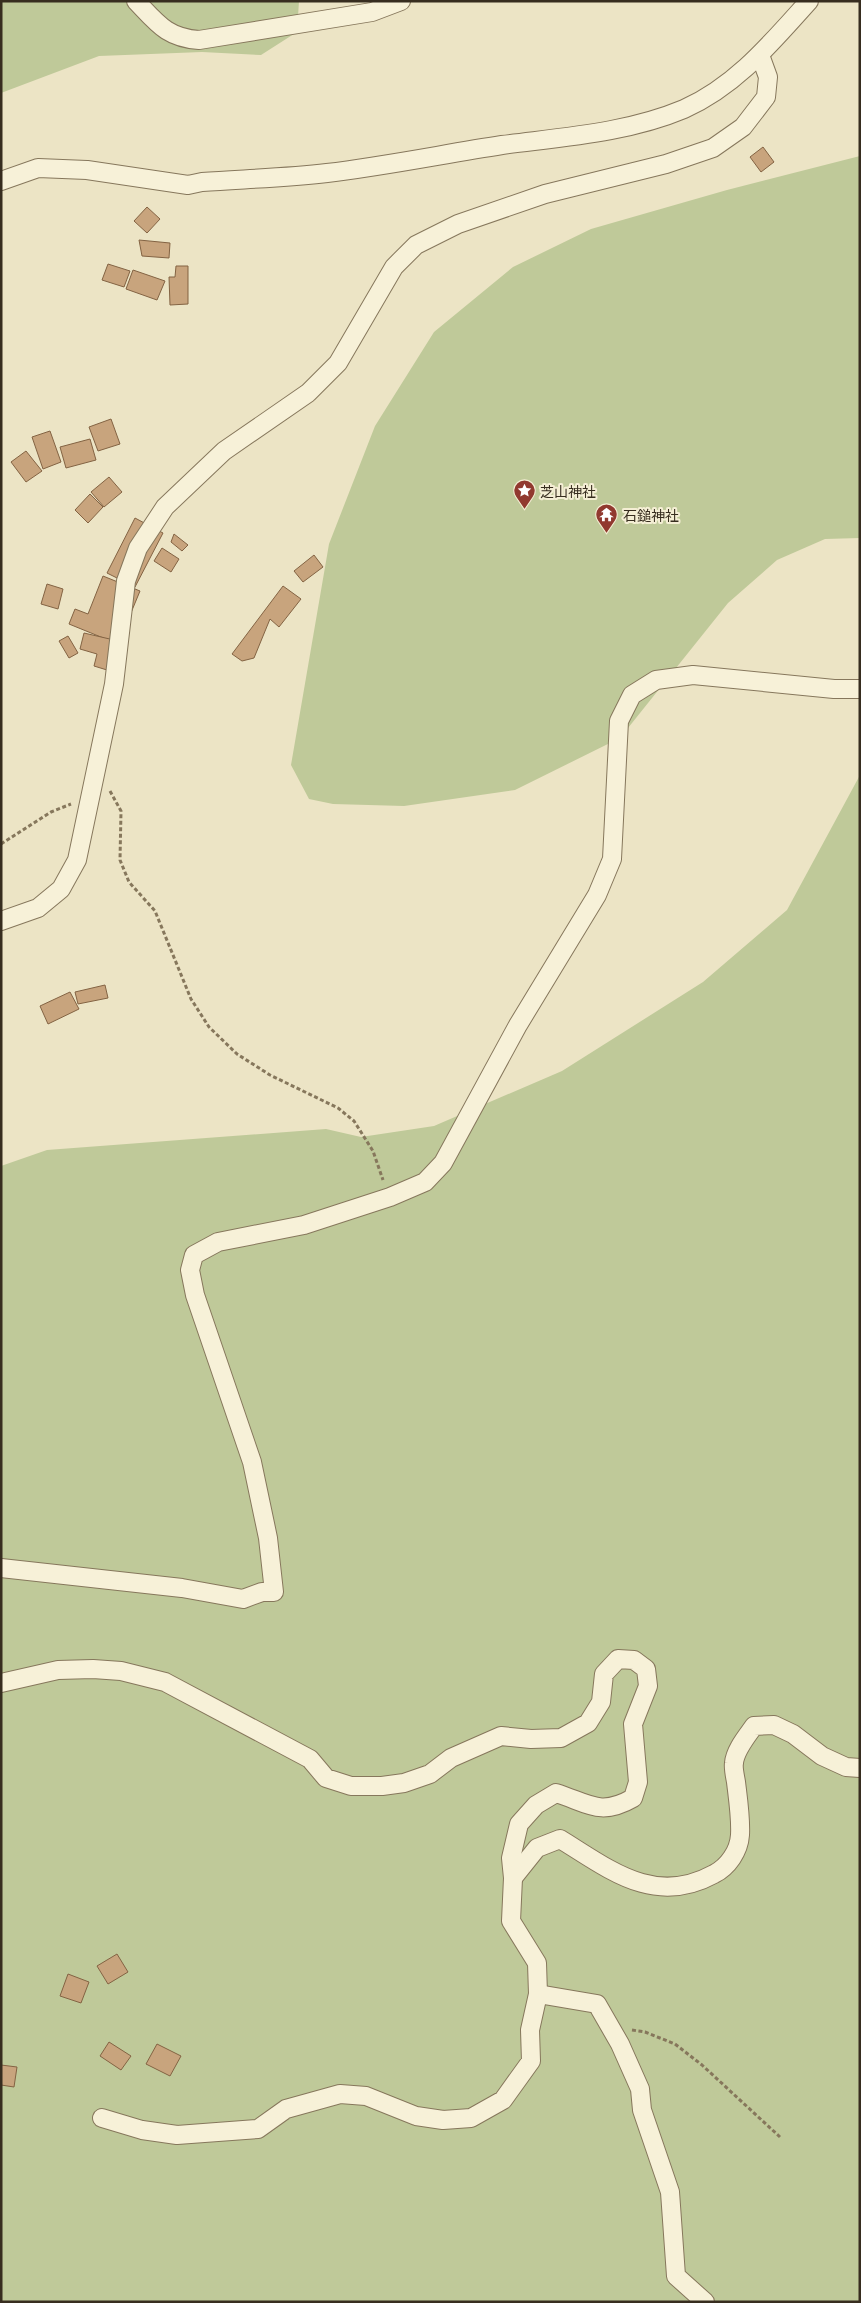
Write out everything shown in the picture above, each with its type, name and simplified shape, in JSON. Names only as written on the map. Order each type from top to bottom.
[{"type":"street","points":[[136,1],[162,28],[181,39],[199,40],[372,12],[401,1]]},
{"type":"street","points":[[1,181],[38,168],[87,170],[188,185],[202,182],[327,173],[632,126],[684,108],[726,85],[760,55],[809,1]]},
{"type":"street","points":[[1,921],[38,908],[61,888],[76,860],[114,684],[126,581],[138,548],[165,507],[224,450],[308,393],[338,363],[394,267],[416,246],[458,224],[545,194],[666,164],[713,148],[743,126],[766,97],[768,77],[760,55]]},
{"type":"street","points":[[1,1568],[182,1588],[243,1599],[262,1592],[274,1592],[268,1538],[252,1462],[195,1295],[190,1270],[194,1255],[218,1242],[304,1224],[390,1197],[425,1182],[443,1162],[518,1025],[597,896],[612,859],[619,721],[632,695],[656,680],[693,675],[834,689],[860,689]]},
{"type":"street","points":[[1,1683],[58,1670],[93,1669],[121,1671],[165,1682],[310,1759],[326,1778],[351,1786],[382,1786],[404,1783],[430,1774],[451,1758],[502,1736],[531,1739],[561,1738],[588,1723],[601,1702],[604,1674],[618,1659],[634,1660],[646,1669],[648,1686],[634,1724],[638,1782],[633,1798],[618,1806],[598,1809],[556,1793],[536,1805],[519,1824],[511,1858],[513,1878],[511,1921],[537,1963],[538,1994],[530,2030],[532,2061],[504,2100],[471,2118],[443,2120],[416,2116],[366,2096],[340,2094],[286,2109],[258,2129],[177,2135],[142,2130],[102,2118]]},
{"type":"street","points":[[513,1878],[537,1848],[560,1839],[607,1870],[630,1880],[656,1885],[682,1885],[697,1883],[719,1872],[734,1856],[740,1836],[734,1762],[742,1744],[754,1726],[774,1725],[793,1734],[822,1756],[846,1767],[860,1768]]},
{"type":"street","points":[[538,1994],[597,2004],[620,2044],[640,2089],[642,2110],[670,2192],[676,2276],[705,2302]]},
{"type":"path","points":[[94,775],[110,791],[121,811],[120,860],[129,882],[156,911],[191,998],[209,1027],[236,1054],[270,1075],[338,1108],[354,1121],[373,1151],[390,1197]]},
{"type":"path","points":[[1,844],[52,812],[88,798]]},
{"type":"path","points":[[609,2025],[645,2032],[675,2044],[709,2071],[780,2137]]},
{"type":"green space","points":[[1,1],[299,1],[297,32],[261,55],[202,52],[99,56],[1,93]]},
{"type":"green space","points":[[860,156],[860,538],[825,539],[777,560],[728,603],[620,738],[515,790],[404,806],[333,804],[309,799],[291,765],[329,544],[375,426],[434,332],[513,267],[591,229],[727,190]]},
{"type":"green space","points":[[860,775],[860,2302],[1,2302],[1,1166],[47,1150],[326,1129],[361,1137],[434,1126],[562,1071],[703,982],[787,910]]},
{"type":"building","points":[[763,147],[774,162],[761,172],[750,157]]},
{"type":"building","points":[[147,207],[160,219],[147,233],[134,221]]},
{"type":"building","points":[[139,240],[170,243],[169,258],[142,256]]},
{"type":"building","points":[[108,264],[130,271],[124,287],[102,280]]},
{"type":"building","points":[[176,266],[188,266],[188,304],[170,305],[169,277],[175,277]]},
{"type":"building","points":[[133,270],[165,281],[157,300],[126,289]]},
{"type":"building","points":[[111,419],[120,444],[98,451],[89,427]]},
{"type":"building","points":[[50,431],[61,462],[43,469],[32,437]]},
{"type":"building","points":[[90,439],[96,460],[66,468],[60,447]]},
{"type":"building","points":[[26,451],[42,471],[26,482],[11,462]]},
{"type":"building","points":[[109,477],[122,492],[104,507],[91,492]]},
{"type":"building","points":[[90,494],[103,507],[88,523],[75,510]]},
{"type":"building","points":[[135,518],[163,533],[135,587],[107,573]]},
{"type":"building","points":[[174,534],[188,545],[182,551],[171,542]]},
{"type":"building","points":[[162,548],[179,559],[171,572],[154,561]]},
{"type":"building","points":[[314,555],[323,567],[303,582],[294,571]]},
{"type":"building","points":[[103,576],[140,591],[118,644],[69,624],[75,609],[88,614]]},
{"type":"building","points":[[47,584],[63,589],[58,609],[41,604]]},
{"type":"building","points":[[283,586],[301,599],[279,627],[270,619],[254,658],[242,661],[232,654]]},
{"type":"building","points":[[84,633],[114,640],[107,670],[94,666],[97,654],[80,649]]},
{"type":"building","points":[[68,636],[78,653],[69,658],[59,641]]},
{"type":"building","points":[[105,985],[108,998],[78,1004],[75,992]]},
{"type":"building","points":[[70,992],[79,1009],[48,1024],[40,1006]]},
{"type":"building","points":[[117,1954],[128,1972],[108,1984],[97,1966]]},
{"type":"building","points":[[68,1974],[89,1982],[81,2003],[60,1996]]},
{"type":"building","points":[[109,2042],[131,2056],[121,2070],[100,2056]]},
{"type":"building","points":[[157,2044],[181,2056],[170,2076],[146,2064]]},
{"type":"building","points":[[1,2065],[17,2067],[14,2087],[1,2085]]},
{"type":"place","name":"芝山神社","points":[[524,510]]},
{"type":"place","name":"石鎚神社","points":[[607,534]]}]
